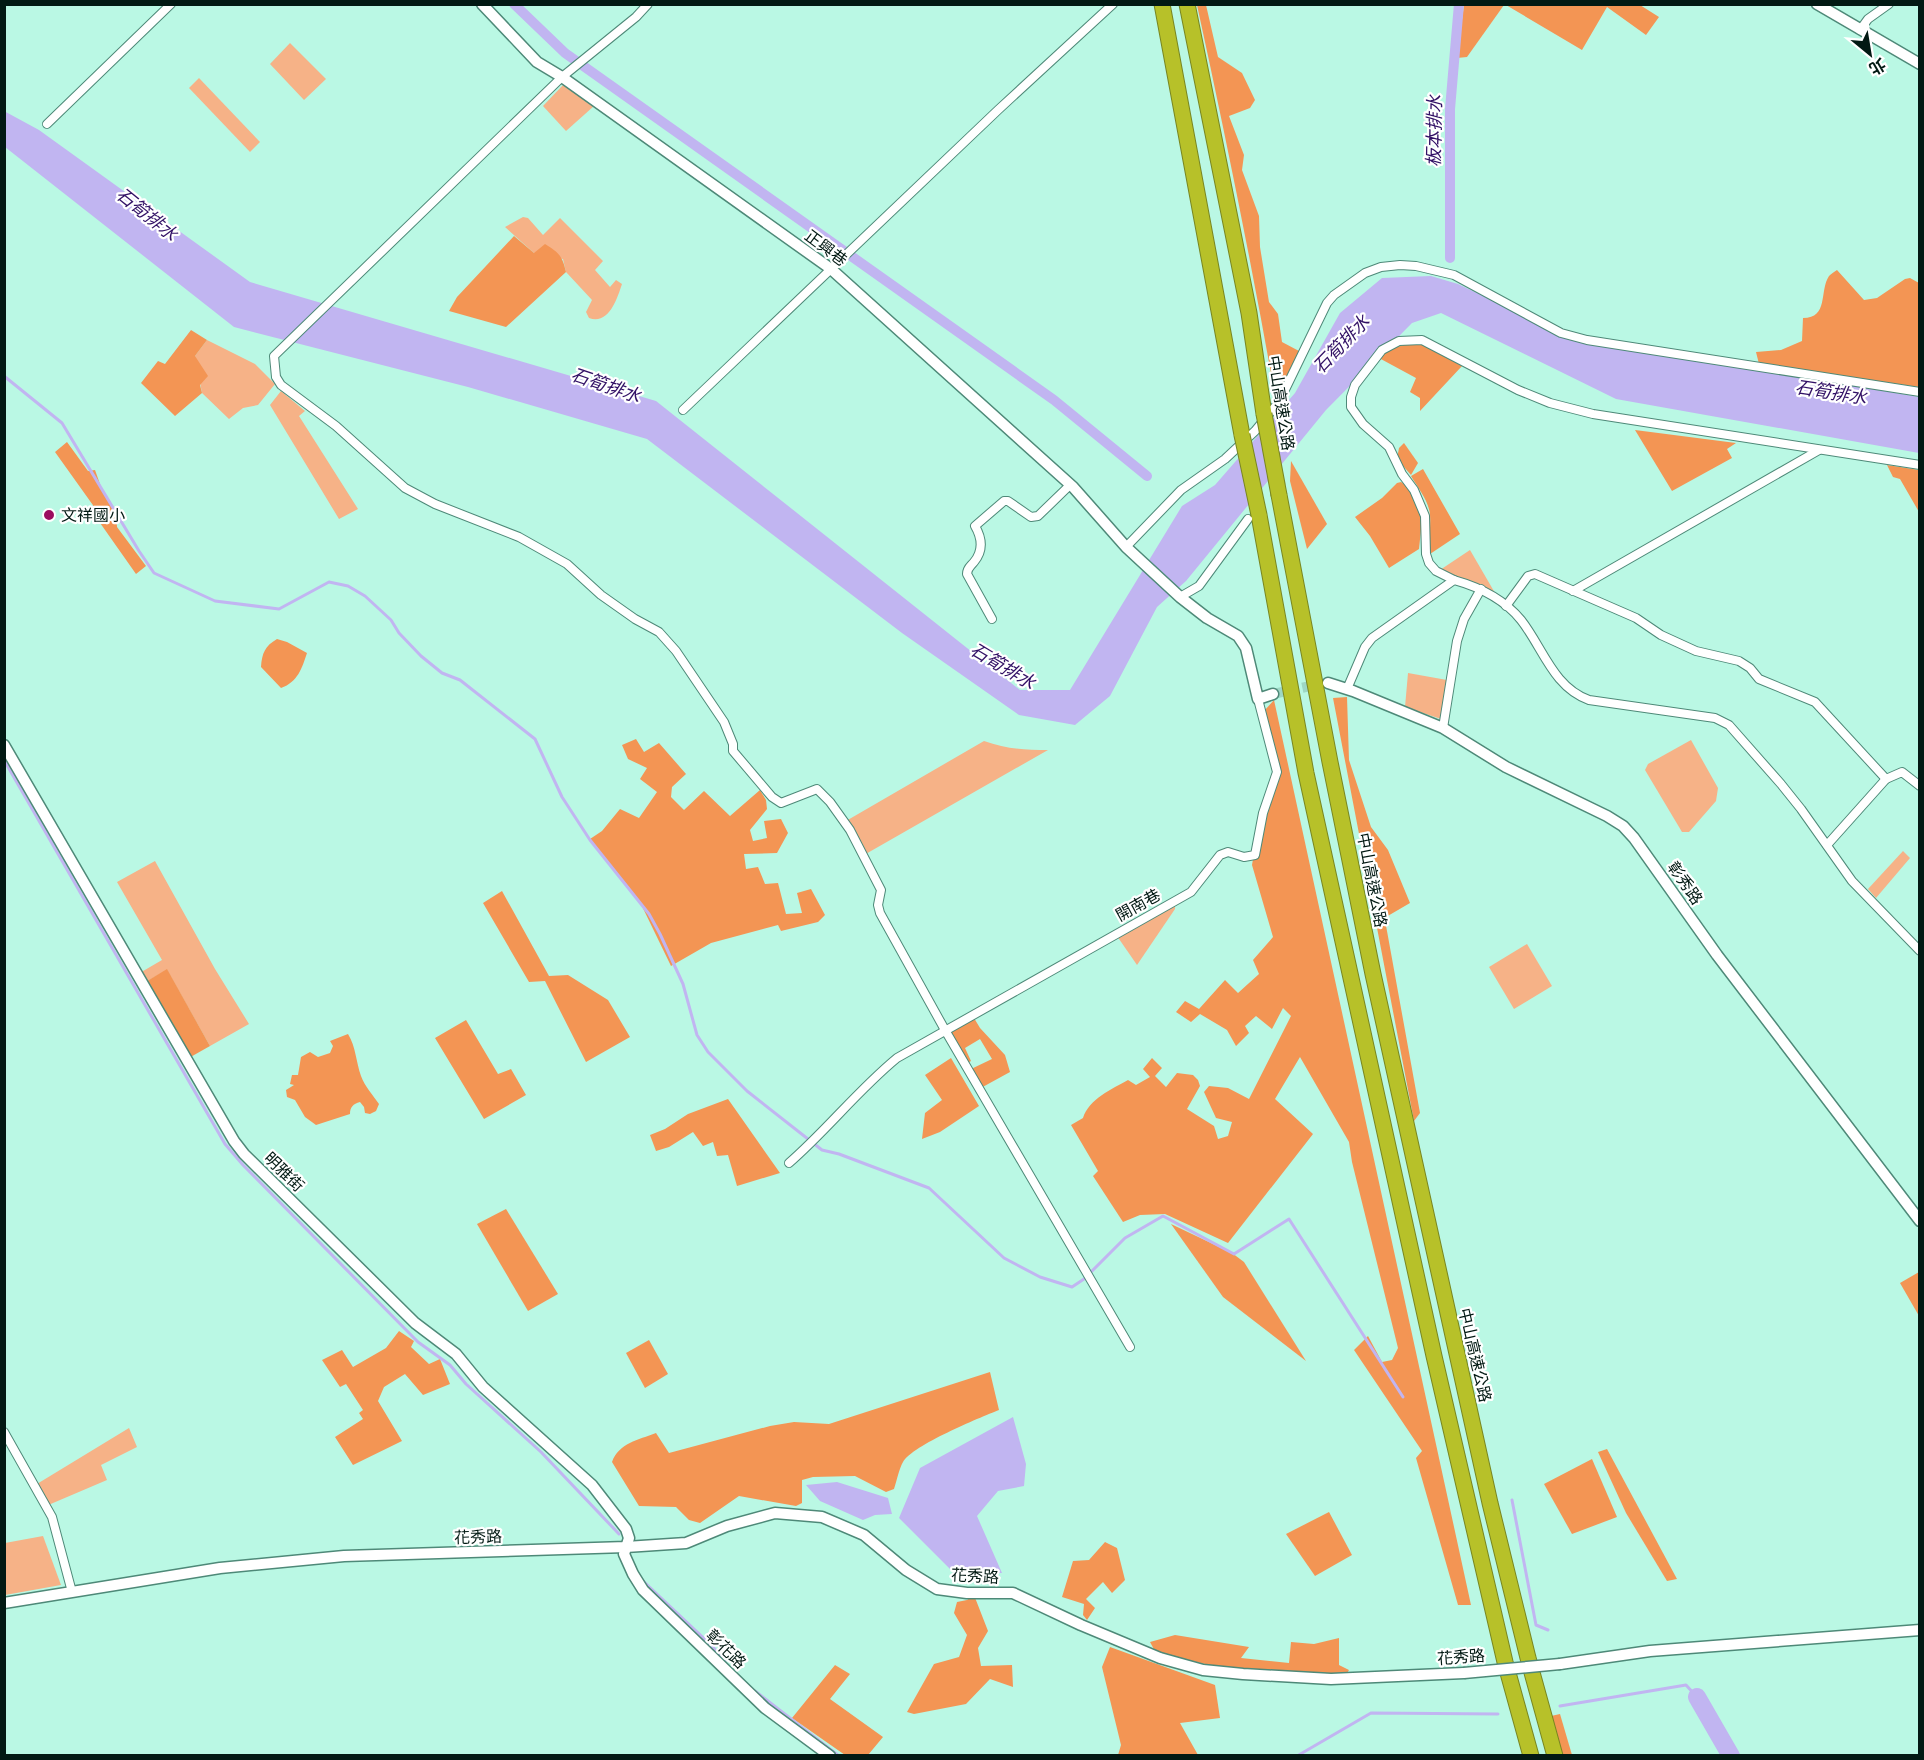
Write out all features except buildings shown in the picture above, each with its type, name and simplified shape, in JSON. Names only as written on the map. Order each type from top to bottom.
[{"type":"highway","points":[[1162,4],[1242,435],[1253,517],[1306,773],[1434,1356],[1504,1662],[1531,1755]]},
{"type":"highway","name":"中山高速公路","points":[[1187,4],[1249,313],[1279,495],[1373,974],[1490,1503],[1528,1658],[1555,1755]]},
{"type":"street","points":[[47,124],[171,4]]},
{"type":"street","name":"正興巷","points":[[482,4],[537,62],[562,77],[831,269],[1070,485],[1126,547],[1180,597]]},
{"type":"street","points":[[648,4],[636,17],[562,77],[274,356],[276,377],[281,385],[336,426],[405,488],[435,504],[519,537],[557,558],[567,564],[601,595],[635,619],[659,632],[676,651],[724,722],[733,744],[733,751],[772,797],[781,803],[817,789],[830,802],[850,830],[881,890],[878,904],[880,913],[945,1030],[1130,1347]]},
{"type":"street","points":[[683,410],[998,110],[1113,4]]},
{"type":"street","points":[[1817,4],[1920,64]]},
{"type":"street","points":[[1860,30],[1868,19],[1889,4]]},
{"type":"street","points":[[1126,547],[1181,490],[1225,459],[1255,431],[1279,402],[1327,303],[1358,277],[1381,267],[1409,266],[1454,275],[1561,333],[1587,340],[1920,392]]},
{"type":"street","points":[[1920,465],[1571,409],[1518,390],[1422,340],[1399,341],[1382,350],[1354,385],[1351,397],[1351,407],[1363,424],[1389,447],[1402,474],[1414,489],[1425,516],[1426,554],[1429,563],[1436,571],[1481,590],[1506,606],[1521,621],[1561,682],[1573,693],[1589,700],[1707,716],[1725,722],[1791,796],[1852,882],[1920,951]]},
{"type":"street","points":[[1573,591],[1819,450]]},
{"type":"street","points":[[992,619],[967,574],[967,569],[978,557],[981,546],[981,537],[975,525],[1004,501],[1008,501],[1031,517],[1038,516],[1070,485]]},
{"type":"street","points":[[1180,597],[1199,586],[1253,517]]},
{"type":"street","points":[[1506,606],[1528,576],[1533,574],[1636,618],[1661,635],[1696,651],[1739,661],[1750,668],[1760,679],[1815,702],[1886,779]]},
{"type":"street","points":[[1347,688],[1365,647],[1372,638],[1454,580]]},
{"type":"street","points":[[1443,728],[1456,641],[1464,619],[1481,590]]},
{"type":"street","name":"開南巷","points":[[789,1162],[810,1145],[850,1101],[897,1058],[1191,892],[1220,855],[1228,852],[1244,857],[1256,855],[1263,813],[1277,772],[1248,653],[1241,640],[1233,633],[1207,618],[1180,597]]},
{"type":"street","name":"彰秀路","points":[[1328,683],[1347,688],[1443,728],[1506,766],[1623,826],[1634,838],[1717,955],[1920,1221]]},
{"type":"street","points":[[1258,699],[1273,694]]},
{"type":"street","name":"明雅街","points":[[4,745],[234,1141],[244,1154],[415,1323],[456,1354],[483,1387],[592,1485],[626,1529],[629,1538],[626,1547]]},
{"type":"street","points":[[1827,845],[1886,779],[1902,772],[1920,786]]},
{"type":"street","points":[[4,1432],[52,1517],[72,1592]]},
{"type":"street","name":"花秀路","points":[[4,1603],[220,1568],[344,1556],[686,1543],[727,1526],[775,1513],[822,1517],[864,1535],[906,1570],[937,1589],[967,1593],[1014,1593],[1081,1625],[1160,1658],[1203,1670],[1331,1679],[1464,1673],[1560,1664],[1650,1651],[1920,1630]]},
{"type":"street","name":"彰花路","points":[[626,1547],[624,1554],[643,1590],[765,1708],[830,1755]]},
{"type":"shaded area","points":[[1197,5],[1206,5],[1218,57],[1242,73],[1255,100],[1250,108],[1229,116],[1244,155],[1242,170],[1259,216],[1260,247],[1269,302],[1278,314],[1282,342],[1299,351],[1285,387],[1279,394],[1274,390]]},
{"type":"shaded area","points":[[1464,5],[1504,5],[1467,57],[1457,58]]},
{"type":"shaded area","points":[[1506,5],[1640,5],[1659,17],[1646,35],[1607,7],[1582,50]]},
{"type":"shaded area","points":[[290,43],[326,79],[304,100],[270,64]]},
{"type":"shaded area","points":[[199,78],[260,142],[250,152],[189,88]]},
{"type":"shaded area","points":[[563,85],[594,106],[566,131],[543,106]]},
{"type":"shaded area","points":[[523,217],[528,218],[543,235],[560,218],[603,261],[595,270],[610,287],[616,280],[622,284],[615,303],[607,314],[602,318],[589,318],[586,312],[592,300],[566,272],[563,259],[534,253],[505,227]]},
{"type":"shaded area","points":[[514,236],[534,253],[545,244],[550,247],[561,258],[566,272],[506,327],[449,311],[457,297]]},
{"type":"shaded area","points":[[1837,270],[1864,300],[1877,298],[1905,279],[1910,278],[1919,283],[1919,387],[1759,364],[1756,352],[1781,350],[1802,341],[1803,318],[1817,314],[1822,303],[1826,282],[1829,276]]},
{"type":"shaded area","points":[[191,330],[207,340],[195,356],[208,376],[200,385],[202,393],[175,416],[141,383],[158,361],[165,364]]},
{"type":"shaded area","points":[[207,340],[255,364],[275,384],[258,405],[243,408],[229,419],[202,393],[195,356]]},
{"type":"shaded area","points":[[1409,343],[1420,343],[1462,366],[1420,411],[1420,398],[1410,392],[1416,378],[1379,358],[1386,351]]},
{"type":"shaded area","points":[[281,391],[305,411],[299,416],[358,509],[339,519],[270,405]]},
{"type":"shaded area","points":[[1635,430],[1736,443],[1727,449],[1732,458],[1672,491]]},
{"type":"shaded area","points":[[67,442],[88,471],[95,470],[101,487],[116,511],[117,527],[146,566],[136,574],[98,520],[100,515],[55,452]]},
{"type":"shaded area","points":[[1404,443],[1418,463],[1411,475],[1397,459],[1399,448]]},
{"type":"shaded area","points":[[1291,461],[1327,524],[1307,549],[1290,481]]},
{"type":"shaded area","points":[[1887,465],[1919,470],[1919,512],[1900,479],[1893,477]]},
{"type":"shaded area","points":[[1423,469],[1460,534],[1430,554],[1428,505],[1411,476]]},
{"type":"shaded area","points":[[1401,482],[1408,487],[1422,520],[1419,549],[1389,568],[1370,536],[1355,517]]},
{"type":"shaded area","points":[[1470,550],[1495,593],[1440,570]]},
{"type":"shaded area","points":[[277,639],[307,653],[295,678],[281,688],[261,667],[265,650]]},
{"type":"shaded area","points":[[1408,673],[1447,680],[1441,719],[1405,707]]},
{"type":"shaded area","points":[[1347,697],[1349,760],[1371,827],[1388,850],[1410,903],[1386,917],[1385,920],[1420,1113],[1414,1121],[1333,698]]},
{"type":"shaded area","points":[[1274,700],[1471,1605],[1458,1605],[1416,1458],[1422,1451],[1354,1350],[1368,1336],[1382,1362],[1392,1360],[1398,1348],[1349,1142],[1300,1057],[1275,1099],[1313,1134],[1228,1243],[1165,1214],[1140,1215],[1123,1222],[1093,1176],[1098,1171],[1071,1125],[1083,1118],[1090,1105],[1108,1091],[1128,1080],[1136,1085],[1150,1077],[1143,1069],[1152,1058],[1162,1068],[1155,1076],[1166,1087],[1177,1073],[1193,1075],[1198,1080],[1200,1086],[1187,1109],[1214,1126],[1218,1139],[1228,1136],[1232,1122],[1216,1118],[1204,1092],[1209,1086],[1228,1088],[1249,1099],[1291,1016],[1283,1008],[1272,1029],[1256,1016],[1245,1026],[1249,1033],[1236,1046],[1227,1030],[1200,1014],[1191,1022],[1176,1012],[1185,1001],[1199,1009],[1225,980],[1238,993],[1259,974],[1253,960],[1273,937],[1252,865],[1258,830],[1277,770],[1264,711]]},
{"type":"shaded area","points":[[636,739],[644,752],[659,743],[686,774],[672,787],[671,797],[684,810],[704,791],[730,816],[760,790],[766,800],[767,809],[750,830],[753,841],[767,838],[764,821],[781,819],[788,833],[777,853],[744,854],[746,869],[758,867],[765,884],[778,883],[786,914],[802,913],[797,893],[811,889],[825,915],[818,922],[781,931],[778,925],[711,943],[671,966],[640,902],[590,839],[602,831],[620,809],[639,818],[657,792],[640,779],[647,768],[628,759],[622,745]]},
{"type":"shaded area","points":[[1691,740],[1718,788],[1716,801],[1689,832],[1682,832],[1645,770],[1648,764]]},
{"type":"shaded area","points":[[984,741],[1000,746],[1048,750],[864,855],[846,821]]},
{"type":"shaded area","points":[[1903,851],[1910,858],[1876,898],[1868,889]]},
{"type":"shaded area","points":[[155,861],[215,969],[249,1024],[210,1046],[167,970],[144,983],[138,974],[162,960],[117,882]]},
{"type":"shaded area","points":[[502,891],[549,976],[568,975],[608,1000],[630,1037],[586,1062],[545,981],[529,982],[483,903]]},
{"type":"shaded area","points":[[1175,905],[1175,909],[1137,965],[1117,936]]},
{"type":"shaded area","points":[[1527,944],[1552,986],[1514,1009],[1489,967]]},
{"type":"shaded area","points":[[167,969],[210,1046],[187,1059],[144,983]]},
{"type":"shaded area","points":[[974,1018],[980,1028],[1005,1055],[1010,1072],[979,1089],[969,1070],[992,1059],[980,1039],[965,1048],[971,1061],[966,1064],[950,1036],[952,1031]]},
{"type":"shaded area","points":[[466,1020],[498,1074],[511,1069],[526,1095],[484,1119],[435,1038]]},
{"type":"shaded area","points":[[348,1034],[353,1044],[359,1071],[379,1104],[376,1111],[370,1114],[365,1113],[360,1102],[351,1108],[350,1114],[316,1125],[305,1117],[295,1100],[287,1097],[286,1090],[294,1085],[290,1084],[292,1075],[298,1075],[301,1057],[310,1052],[318,1057],[330,1053],[333,1046],[330,1041]]},
{"type":"shaded area","points":[[951,1058],[979,1106],[940,1132],[922,1139],[925,1113],[942,1100],[925,1075]]},
{"type":"shaded area","points":[[728,1099],[780,1173],[737,1186],[728,1155],[717,1156],[713,1142],[703,1146],[693,1132],[669,1147],[656,1151],[650,1135],[665,1129],[688,1114]]},
{"type":"shaded area","points":[[506,1209],[558,1294],[528,1311],[477,1224]]},
{"type":"shaded area","points":[[1171,1224],[1232,1253],[1244,1262],[1306,1361],[1223,1297]]},
{"type":"shaded area","points":[[1919,1272],[1919,1316],[1900,1283]]},
{"type":"shaded area","points":[[399,1331],[414,1341],[411,1347],[429,1364],[440,1359],[450,1384],[423,1395],[405,1374],[384,1387],[378,1401],[402,1441],[353,1465],[335,1437],[363,1419],[359,1413],[363,1410],[346,1384],[340,1387],[322,1360],[342,1350],[353,1367],[386,1348]]},
{"type":"shaded area","points":[[649,1340],[668,1374],[645,1388],[626,1353]]},
{"type":"shaded area","points":[[990,1372],[999,1410],[947,1433],[909,1455],[903,1462],[894,1489],[886,1492],[855,1476],[813,1477],[802,1480],[802,1503],[796,1506],[739,1496],[700,1523],[689,1520],[676,1507],[639,1506],[612,1462],[624,1446],[656,1433],[669,1453],[770,1426],[794,1422],[829,1424]]},
{"type":"shaded area","points":[[129,1428],[137,1447],[101,1465],[107,1480],[46,1506],[32,1487]]},
{"type":"shaded area","points":[[1607,1449],[1677,1579],[1667,1581],[1626,1513],[1598,1452]]},
{"type":"shaded area","points":[[1592,1459],[1617,1517],[1572,1534],[1544,1484]]},
{"type":"shaded area","points":[[1329,1512],[1352,1555],[1315,1576],[1286,1534]]},
{"type":"shaded area","points":[[43,1536],[61,1585],[5,1595],[5,1543]]},
{"type":"shaded area","points":[[1105,1542],[1117,1548],[1125,1580],[1112,1593],[1103,1582],[1086,1599],[1095,1608],[1087,1620],[1083,1615],[1084,1604],[1062,1597],[1073,1561],[1089,1560]]},
{"type":"shaded area","points":[[974,1595],[988,1631],[978,1648],[981,1666],[1012,1665],[1013,1687],[990,1679],[966,1704],[914,1714],[907,1712],[934,1664],[959,1657],[967,1635],[954,1613],[957,1602],[967,1600]]},
{"type":"shaded area","points":[[1175,1635],[1249,1647],[1241,1658],[1289,1663],[1291,1642],[1314,1644],[1339,1638],[1339,1665],[1349,1670],[1346,1675],[1296,1677],[1214,1666],[1156,1653],[1150,1642]]},
{"type":"shaded area","points":[[1110,1647],[1215,1685],[1220,1718],[1180,1723],[1198,1755],[1118,1755],[1121,1745],[1102,1667]]},
{"type":"shaded area","points":[[835,1665],[850,1674],[830,1699],[883,1737],[868,1755],[845,1755],[792,1718]]},
{"type":"shaded area","points":[[1560,1714],[1572,1755],[1562,1755],[1551,1716]]},
{"type":"water","name":"石筍排水","points":[[4,111],[39,130],[250,282],[656,401],[1020,690],[1070,690],[1182,506],[1215,485],[1295,393],[1340,313],[1382,278],[1431,276],[1458,284],[1569,337],[1919,397],[1919,453],[1616,399],[1441,313],[1412,323],[1326,410],[1186,581],[1157,607],[1110,696],[1075,725],[1019,715],[902,633],[647,439],[468,387],[234,327],[5,147]]},
{"type":"water","points":[[1013,1417],[1026,1464],[1024,1486],[998,1491],[977,1516],[1002,1573],[955,1574],[899,1518],[920,1468]]},
{"type":"water","points":[[837,1482],[888,1498],[892,1514],[875,1515],[863,1520],[820,1501],[806,1485]]},
{"type":"waterway","points":[[514,4],[565,53],[1054,400],[1147,476]]},
{"type":"waterway","name":"板本排水","points":[[1450,258],[1450,109],[1459,4]]},
{"type":"waterway","points":[[4,376],[62,423],[154,573],[215,601],[279,609],[329,582],[348,586],[365,596],[391,620],[399,633],[421,656],[442,673],[460,680],[535,739],[562,797],[590,840],[649,914],[683,984],[697,1035],[708,1052],[747,1091],[822,1150],[839,1154],[929,1188],[1004,1258],[1040,1277],[1072,1287],[1084,1279],[1125,1238],[1163,1216],[1234,1254],[1289,1219],[1403,1397]]},
{"type":"waterway","points":[[4,760],[225,1144],[418,1342],[450,1365],[466,1384],[541,1452],[619,1534]]},
{"type":"waterway","points":[[1512,1500],[1536,1625],[1548,1630]]},
{"type":"waterway","points":[[642,1580],[712,1646],[725,1662]]},
{"type":"waterway","points":[[1560,1706],[1686,1685],[1697,1697]]},
{"type":"waterway","points":[[755,1691],[839,1756]]},
{"type":"waterway","points":[[1697,1697],[1731,1756]]},
{"type":"waterway","points":[[1297,1756],[1371,1713],[1498,1714]]},
{"type":"tunnel","points":[[1273,694],[1320,684]]},
{"type":"place","name":"文祥國小","points":[[49,515]]}]
